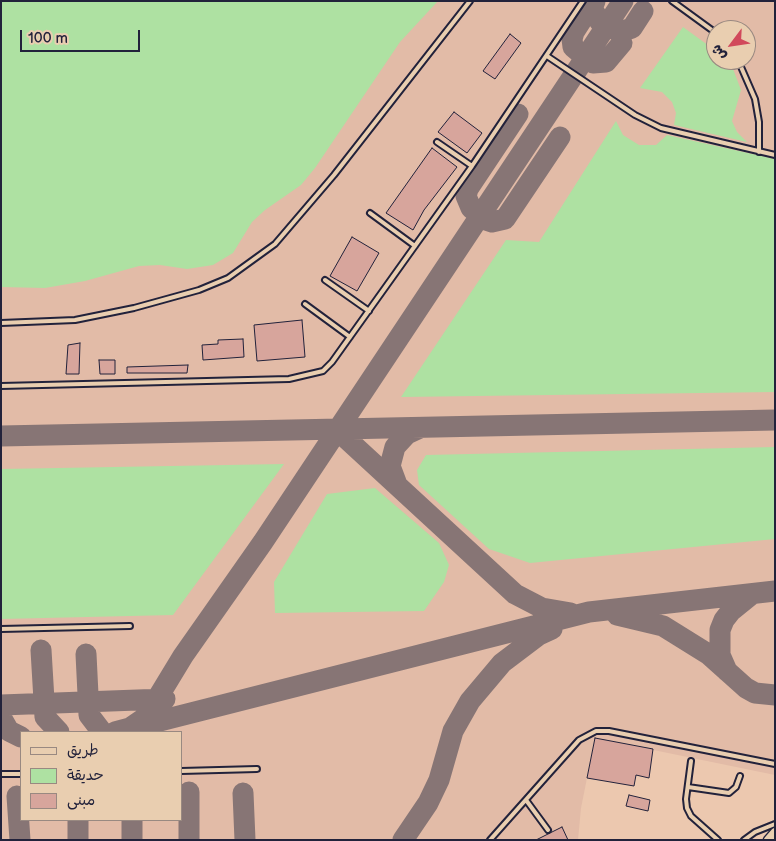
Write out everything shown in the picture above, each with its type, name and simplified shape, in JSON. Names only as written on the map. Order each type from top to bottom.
[{"type":"street","points":[[768,840],[775,832]]},
{"type":"lane","points":[[1,323],[75,320],[134,308],[199,290],[228,278],[275,244],[334,175],[470,1]]},
{"type":"lane","points":[[1,386],[289,379],[323,371],[332,362],[472,166],[583,1]]},
{"type":"lane","points":[[672,1],[706,26]]},
{"type":"lane","points":[[547,56],[648,122],[673,132],[758,152],[775,154]]},
{"type":"lane","points":[[743,70],[752,88],[758,110],[758,152]]},
{"type":"lane","points":[[437,142],[472,166]]},
{"type":"lane","points":[[370,213],[415,246]]},
{"type":"lane","points":[[325,280],[369,311]]},
{"type":"lane","points":[[305,304],[350,337]]},
{"type":"lane","points":[[1,629],[130,626]]},
{"type":"lane","points":[[490,840],[579,740],[596,731],[609,731],[775,764]]},
{"type":"lane","points":[[691,761],[686,804],[689,812],[718,840]]},
{"type":"lane","points":[[182,770],[257,769]]},
{"type":"lane","points":[[1,774],[20,774]]},
{"type":"lane","points":[[688,787],[729,793],[736,787],[740,776]]},
{"type":"lane","points":[[526,800],[548,830]]},
{"type":"lane","points":[[744,840],[755,832],[775,824]]},
{"type":"shaded area","points":[[1,1],[775,1],[775,775],[595,738],[581,808],[578,840],[1,840]]},
{"type":"green space","points":[[1,1],[438,1],[400,42],[315,168],[301,185],[265,210],[252,222],[233,253],[213,265],[187,269],[160,265],[139,266],[85,281],[45,288],[1,287]]},
{"type":"green space","points":[[683,27],[706,44],[706,70],[733,70],[741,90],[732,121],[737,132],[747,142],[755,144],[674,125],[676,113],[672,102],[662,92],[640,88]]},
{"type":"green space","points":[[616,121],[623,135],[639,145],[656,145],[667,135],[775,159],[775,392],[401,397],[506,240],[539,242]]},
{"type":"green space","points":[[775,447],[775,539],[530,563],[489,549],[419,485],[417,470],[426,455]]},
{"type":"green space","points":[[284,464],[173,615],[1,619],[1,469]]},
{"type":"green space","points":[[375,488],[439,543],[449,565],[444,582],[424,611],[275,613],[274,582],[327,494]]},
{"type":"building","points":[[510,34],[521,43],[495,79],[483,71]]},
{"type":"building","points":[[454,112],[482,133],[467,153],[438,132]]},
{"type":"building","points":[[432,148],[457,167],[424,210],[413,230],[386,213]]},
{"type":"building","points":[[352,237],[379,253],[357,291],[330,276]]},
{"type":"building","points":[[302,320],[305,357],[257,361],[254,325]]},
{"type":"building","points":[[243,339],[244,357],[203,360],[202,345],[218,344],[218,340]]},
{"type":"building","points":[[80,343],[79,374],[66,374],[68,345]]},
{"type":"building","points":[[99,360],[115,360],[115,374],[100,374]]},
{"type":"building","points":[[188,365],[187,373],[127,373],[127,367]]},
{"type":"building","points":[[595,738],[653,749],[649,778],[636,775],[634,786],[587,778]]},
{"type":"building","points":[[629,795],[650,800],[648,811],[626,806]]},
{"type":"building","points":[[562,827],[568,840],[536,840]]},
{"type":"taxiway","points":[[595,1],[592,8],[600,22],[620,32],[632,28],[643,11]]},
{"type":"taxiway","points":[[119,731],[130,728],[146,717],[183,656],[263,542],[623,1]]},
{"type":"taxiway","points":[[583,18],[574,32],[572,39],[573,47],[593,63],[606,62],[622,43]]},
{"type":"taxiway","points":[[518,114],[468,189],[466,196],[471,208],[486,220],[492,222],[505,219],[560,137]]},
{"type":"taxiway","points":[[1,436],[775,420]]},
{"type":"taxiway","points":[[396,482],[390,466],[395,447],[407,434],[420,428]]},
{"type":"taxiway","points":[[337,430],[515,594],[542,608],[571,613]]},
{"type":"taxiway","points":[[132,728],[589,612],[775,591]]},
{"type":"taxiway","points":[[727,671],[720,655],[720,630],[724,620],[731,611],[752,594]]},
{"type":"taxiway","points":[[617,615],[663,626],[708,654],[746,688],[755,693],[775,695]]},
{"type":"taxiway","points":[[403,840],[428,803],[439,780],[453,731],[470,701],[502,663],[539,635],[552,629]]},
{"type":"taxiway","points":[[41,650],[45,717],[58,731]]},
{"type":"taxiway","points":[[86,654],[89,715],[101,731]]},
{"type":"taxiway","points":[[1,705],[165,699]]},
{"type":"taxiway","points":[[1,717],[9,731],[20,736]]},
{"type":"taxiway","points":[[189,792],[189,840]]},
{"type":"taxiway","points":[[243,793],[245,840]]},
{"type":"taxiway","points":[[17,796],[20,840]]},
{"type":"taxiway","points":[[78,821],[78,840]]},
{"type":"taxiway","points":[[132,821],[132,840]]}]
